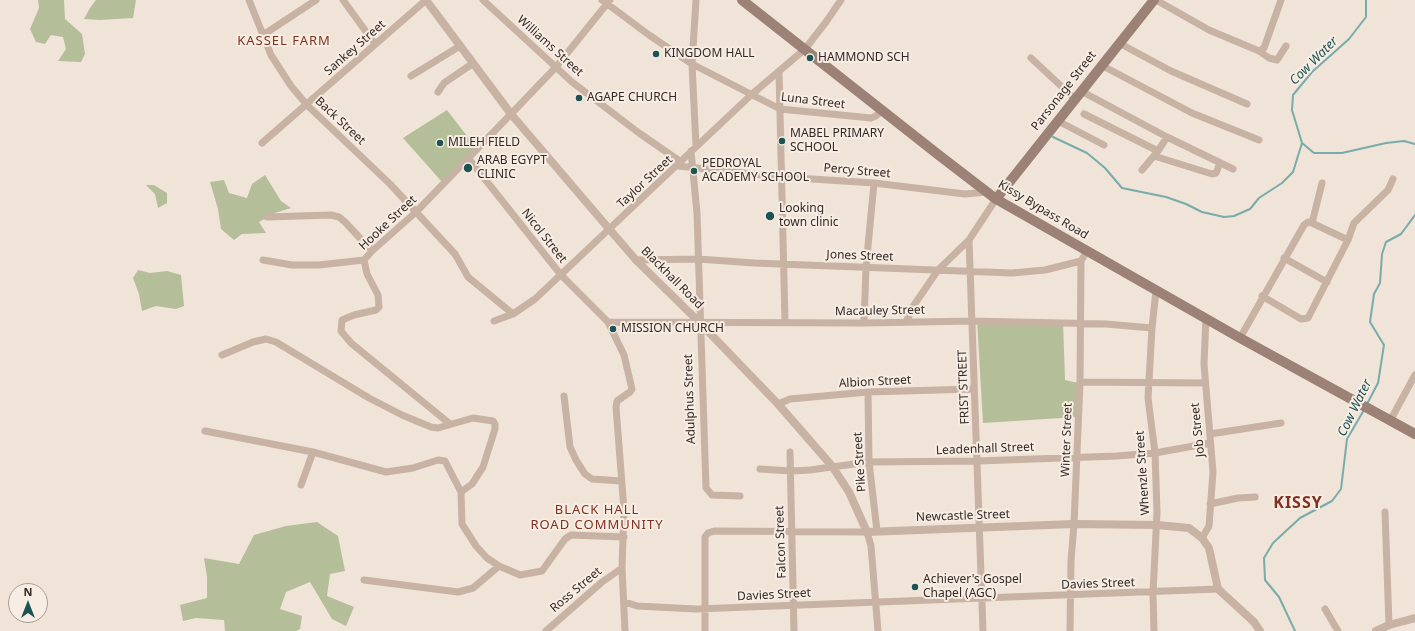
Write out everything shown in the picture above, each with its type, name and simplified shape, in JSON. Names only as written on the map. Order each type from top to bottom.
[{"type":"main road","name":"Kissy Bypass Road","points":[[742,0],[996,199],[1156,291],[1390,421]]},
{"type":"main road","name":"Parsonage Street","points":[[996,199],[1101,65],[1155,0]]},
{"type":"main road","points":[[1390,421],[1415,434]]},
{"type":"street","name":"Back Street","points":[[249,0],[262,35],[279,69],[307,105],[364,158],[416,212],[455,254],[468,277],[513,314]]},
{"type":"street","points":[[262,35],[316,0]]},
{"type":"street","points":[[342,0],[375,44]]},
{"type":"street","name":"Sankey Street","points":[[262,143],[426,0]]},
{"type":"street","name":"Blackhall Road","points":[[426,0],[472,64],[511,114],[636,260],[700,322],[778,404],[832,466],[849,492],[867,532],[871,546],[878,631]]},
{"type":"street","name":"Williams Street","points":[[483,0],[556,67],[596,101],[680,164]]},
{"type":"street","name":"Adulphus Street","points":[[696,0],[692,64],[693,167],[698,259],[706,488],[712,495],[740,496]]},
{"type":"street","name":"Taylor Street","points":[[494,321],[513,314],[535,298],[610,230],[751,94],[805,49],[841,0]]},
{"type":"street","points":[[1155,0],[1209,30],[1262,49],[1269,58],[1277,60],[1286,46]]},
{"type":"street","points":[[1262,49],[1281,0]]},
{"type":"street","name":"Hooke Street","points":[[450,424],[351,343],[341,331],[342,320],[354,315],[376,310],[379,307],[378,295],[367,274],[364,260],[416,212],[469,159],[556,67],[607,1]]},
{"type":"street","name":"Luna Street","points":[[607,1],[649,35],[692,64],[780,109],[871,118],[876,116],[882,110]]},
{"type":"street","points":[[1119,43],[1153,62],[1247,104]]},
{"type":"street","points":[[411,76],[460,46]]},
{"type":"street","points":[[1031,58],[1078,95],[1232,169]]},
{"type":"street","points":[[438,92],[444,84],[472,64]]},
{"type":"street","points":[[1101,65],[1144,90],[1192,113],[1259,140]]},
{"type":"street","points":[[779,72],[786,322]]},
{"type":"street","points":[[1084,114],[1156,154],[1212,174],[1216,173],[1220,163]]},
{"type":"street","points":[[1058,121],[1104,145]]},
{"type":"street","points":[[1142,170],[1156,154],[1167,137]]},
{"type":"street","name":"Nicol Street","points":[[469,159],[561,275],[608,322]]},
{"type":"street","name":"Percy Street","points":[[680,164],[693,167],[781,176],[874,183],[965,194],[987,192]]},
{"type":"street","points":[[1262,296],[1301,319],[1306,319],[1311,314],[1348,240],[1354,223],[1388,190],[1393,179]]},
{"type":"street","points":[[864,323],[866,267],[874,183]]},
{"type":"street","points":[[1312,223],[1322,183]]},
{"type":"street","points":[[906,322],[914,305],[938,270],[969,240],[996,199]]},
{"type":"street","points":[[267,217],[331,215],[339,217],[372,251]]},
{"type":"street","points":[[1240,338],[1262,296],[1304,225],[1308,222],[1312,223],[1348,240]]},
{"type":"street","name":"FRIST STREET","points":[[969,240],[984,631]]},
{"type":"street","points":[[1081,261],[1087,251]]},
{"type":"street","points":[[1284,258],[1327,282]]},
{"type":"street","name":"Jones Street","points":[[636,260],[698,259],[784,265],[1024,273],[1045,270],[1081,261]]},
{"type":"street","points":[[263,260],[292,266],[319,265],[364,260]]},
{"type":"street","name":"Winter Street","points":[[1070,631],[1070,596],[1080,382],[1081,261]]},
{"type":"street","name":"Whenzle Street","points":[[1154,631],[1153,593],[1157,524],[1155,453],[1148,406],[1148,382],[1156,291]]},
{"type":"street","name":"Job Street","points":[[1202,538],[1209,526],[1213,472],[1204,383],[1206,318]]},
{"type":"street","name":"Macauley Street","points":[[608,322],[864,323],[972,320],[1152,328]]},
{"type":"street","points":[[608,322],[624,355],[631,383],[630,392],[617,401],[616,407],[624,537],[622,568],[625,602],[625,631]]},
{"type":"street","points":[[222,355],[259,339],[266,339],[276,342],[369,398],[402,415],[434,428],[473,418],[493,421],[495,424],[482,467],[472,484],[461,492]]},
{"type":"street","points":[[1390,421],[1412,391],[1415,375]]},
{"type":"street","points":[[1080,382],[1204,383]]},
{"type":"street","name":"Albion Street","points":[[778,404],[790,400],[868,392],[974,389]]},
{"type":"street","name":"Pike Street","points":[[868,392],[869,462],[877,531]]},
{"type":"street","points":[[564,396],[570,447],[585,474],[592,479],[621,481]]},
{"type":"street","points":[[1210,434],[1281,423]]},
{"type":"street","points":[[205,431],[313,452],[386,472],[408,469],[443,460],[445,461],[461,492],[462,524],[476,546],[487,558],[499,566],[520,575],[542,571],[565,539],[571,535],[624,537]]},
{"type":"street","name":"Leadenhall Street","points":[[760,468],[790,471],[810,470],[869,462],[978,461],[1077,456],[1117,456],[1155,453],[1210,443]]},
{"type":"street","points":[[300,485],[313,452]]},
{"type":"street","name":"Falcon Street","points":[[790,452],[794,631]]},
{"type":"street","points":[[1210,504],[1238,498],[1255,498]]},
{"type":"street","points":[[1385,512],[1389,624]]},
{"type":"street","name":"Newcastle Street","points":[[705,631],[705,534],[714,531],[867,532],[1074,524],[1157,524],[1189,528],[1202,538]]},
{"type":"street","points":[[1202,538],[1209,548],[1218,589],[1254,622],[1260,631]]},
{"type":"street","points":[[364,580],[458,592],[473,588],[499,566]]},
{"type":"street","name":"Ross Street","points":[[546,631],[602,582],[622,568]]},
{"type":"street","name":"Davies Street","points":[[625,602],[637,606],[704,609],[794,604],[1070,596],[1218,589]]},
{"type":"street","points":[[1325,609],[1338,631]]},
{"type":"street","points":[[1376,631],[1389,624],[1415,618]]},
{"type":"green space","points":[[38,0],[64,0],[65,19],[82,34],[85,54],[81,62],[58,61],[66,49],[63,37],[51,35],[45,44],[36,42],[30,29],[39,8]]},
{"type":"green space","points":[[96,0],[136,0],[133,18],[100,20],[84,19]]},
{"type":"green space","name":"MILEH FIELD","points":[[447,110],[477,149],[442,182],[403,138]]},
{"type":"green space","points":[[265,175],[281,201],[291,208],[275,213],[259,222],[266,233],[242,234],[234,240],[221,229],[218,209],[210,182],[224,180],[229,193],[247,198],[252,184]]},
{"type":"green space","points":[[146,185],[154,185],[167,193],[167,203],[158,208],[155,194]]},
{"type":"green space","points":[[138,270],[150,273],[167,271],[181,275],[184,306],[176,309],[156,306],[142,311],[139,294],[133,278]]},
{"type":"green space","points":[[977,320],[1063,321],[1065,380],[1078,383],[1077,417],[983,423]]},
{"type":"green space","points":[[317,522],[338,536],[345,571],[330,574],[327,596],[354,607],[346,626],[332,619],[310,582],[286,592],[280,609],[302,616],[300,629],[296,631],[225,631],[224,620],[196,618],[183,621],[180,605],[207,598],[207,577],[204,558],[239,564],[254,535],[286,526]]},
{"type":"waterway","name":"Cow Water","points":[[1366,0],[1366,17],[1349,39],[1312,72],[1293,95],[1292,110],[1302,143],[1314,153],[1342,153],[1386,143],[1404,141],[1415,144]]},
{"type":"waterway","points":[[1053,137],[1087,153],[1105,168],[1122,188],[1166,197],[1186,204],[1202,212],[1224,217],[1234,216],[1250,209],[1259,198],[1282,183],[1293,172],[1302,143]]},
{"type":"waterway","name":"Cow Water","points":[[1367,404],[1378,383],[1384,345],[1370,322],[1374,294],[1380,283],[1382,254],[1386,242],[1401,234],[1415,215]]},
{"type":"waterway","name":"Cow Water","points":[[1295,631],[1279,597],[1265,580],[1264,558],[1273,543],[1300,518],[1332,501],[1341,489],[1347,439],[1364,410]]},
{"type":"place","name":"KINGDOM HALL","points":[[656,54]]},
{"type":"place","name":"HAMMOND SCH","points":[[810,58]]},
{"type":"place","name":"AGAPE CHURCH","points":[[579,98]]},
{"type":"place","name":"MABEL PRIMARY SCHOOL","points":[[782,141]]},
{"type":"place","name":"MILEH FIELD","points":[[440,143]]},
{"type":"place","name":"ARAB EGYPT CLINIC","points":[[468,168]]},
{"type":"place","name":"PEDROYAL ACADEMY SCHOOL","points":[[694,171]]},
{"type":"place","name":"Looking town clinic","points":[[770,216]]},
{"type":"place","name":"MISSION CHURCH","points":[[613,329]]},
{"type":"place","name":"Achiever's Gospel Chapel (AGC)","points":[[915,587]]},
{"type":"district","name":"KASSEL FARM","points":[[284,41]]},
{"type":"district","name":"KISSY","points":[[1298,503]]},
{"type":"district","name":"BLACK HALL ROAD COMMUNITY","points":[[597,518]]}]
